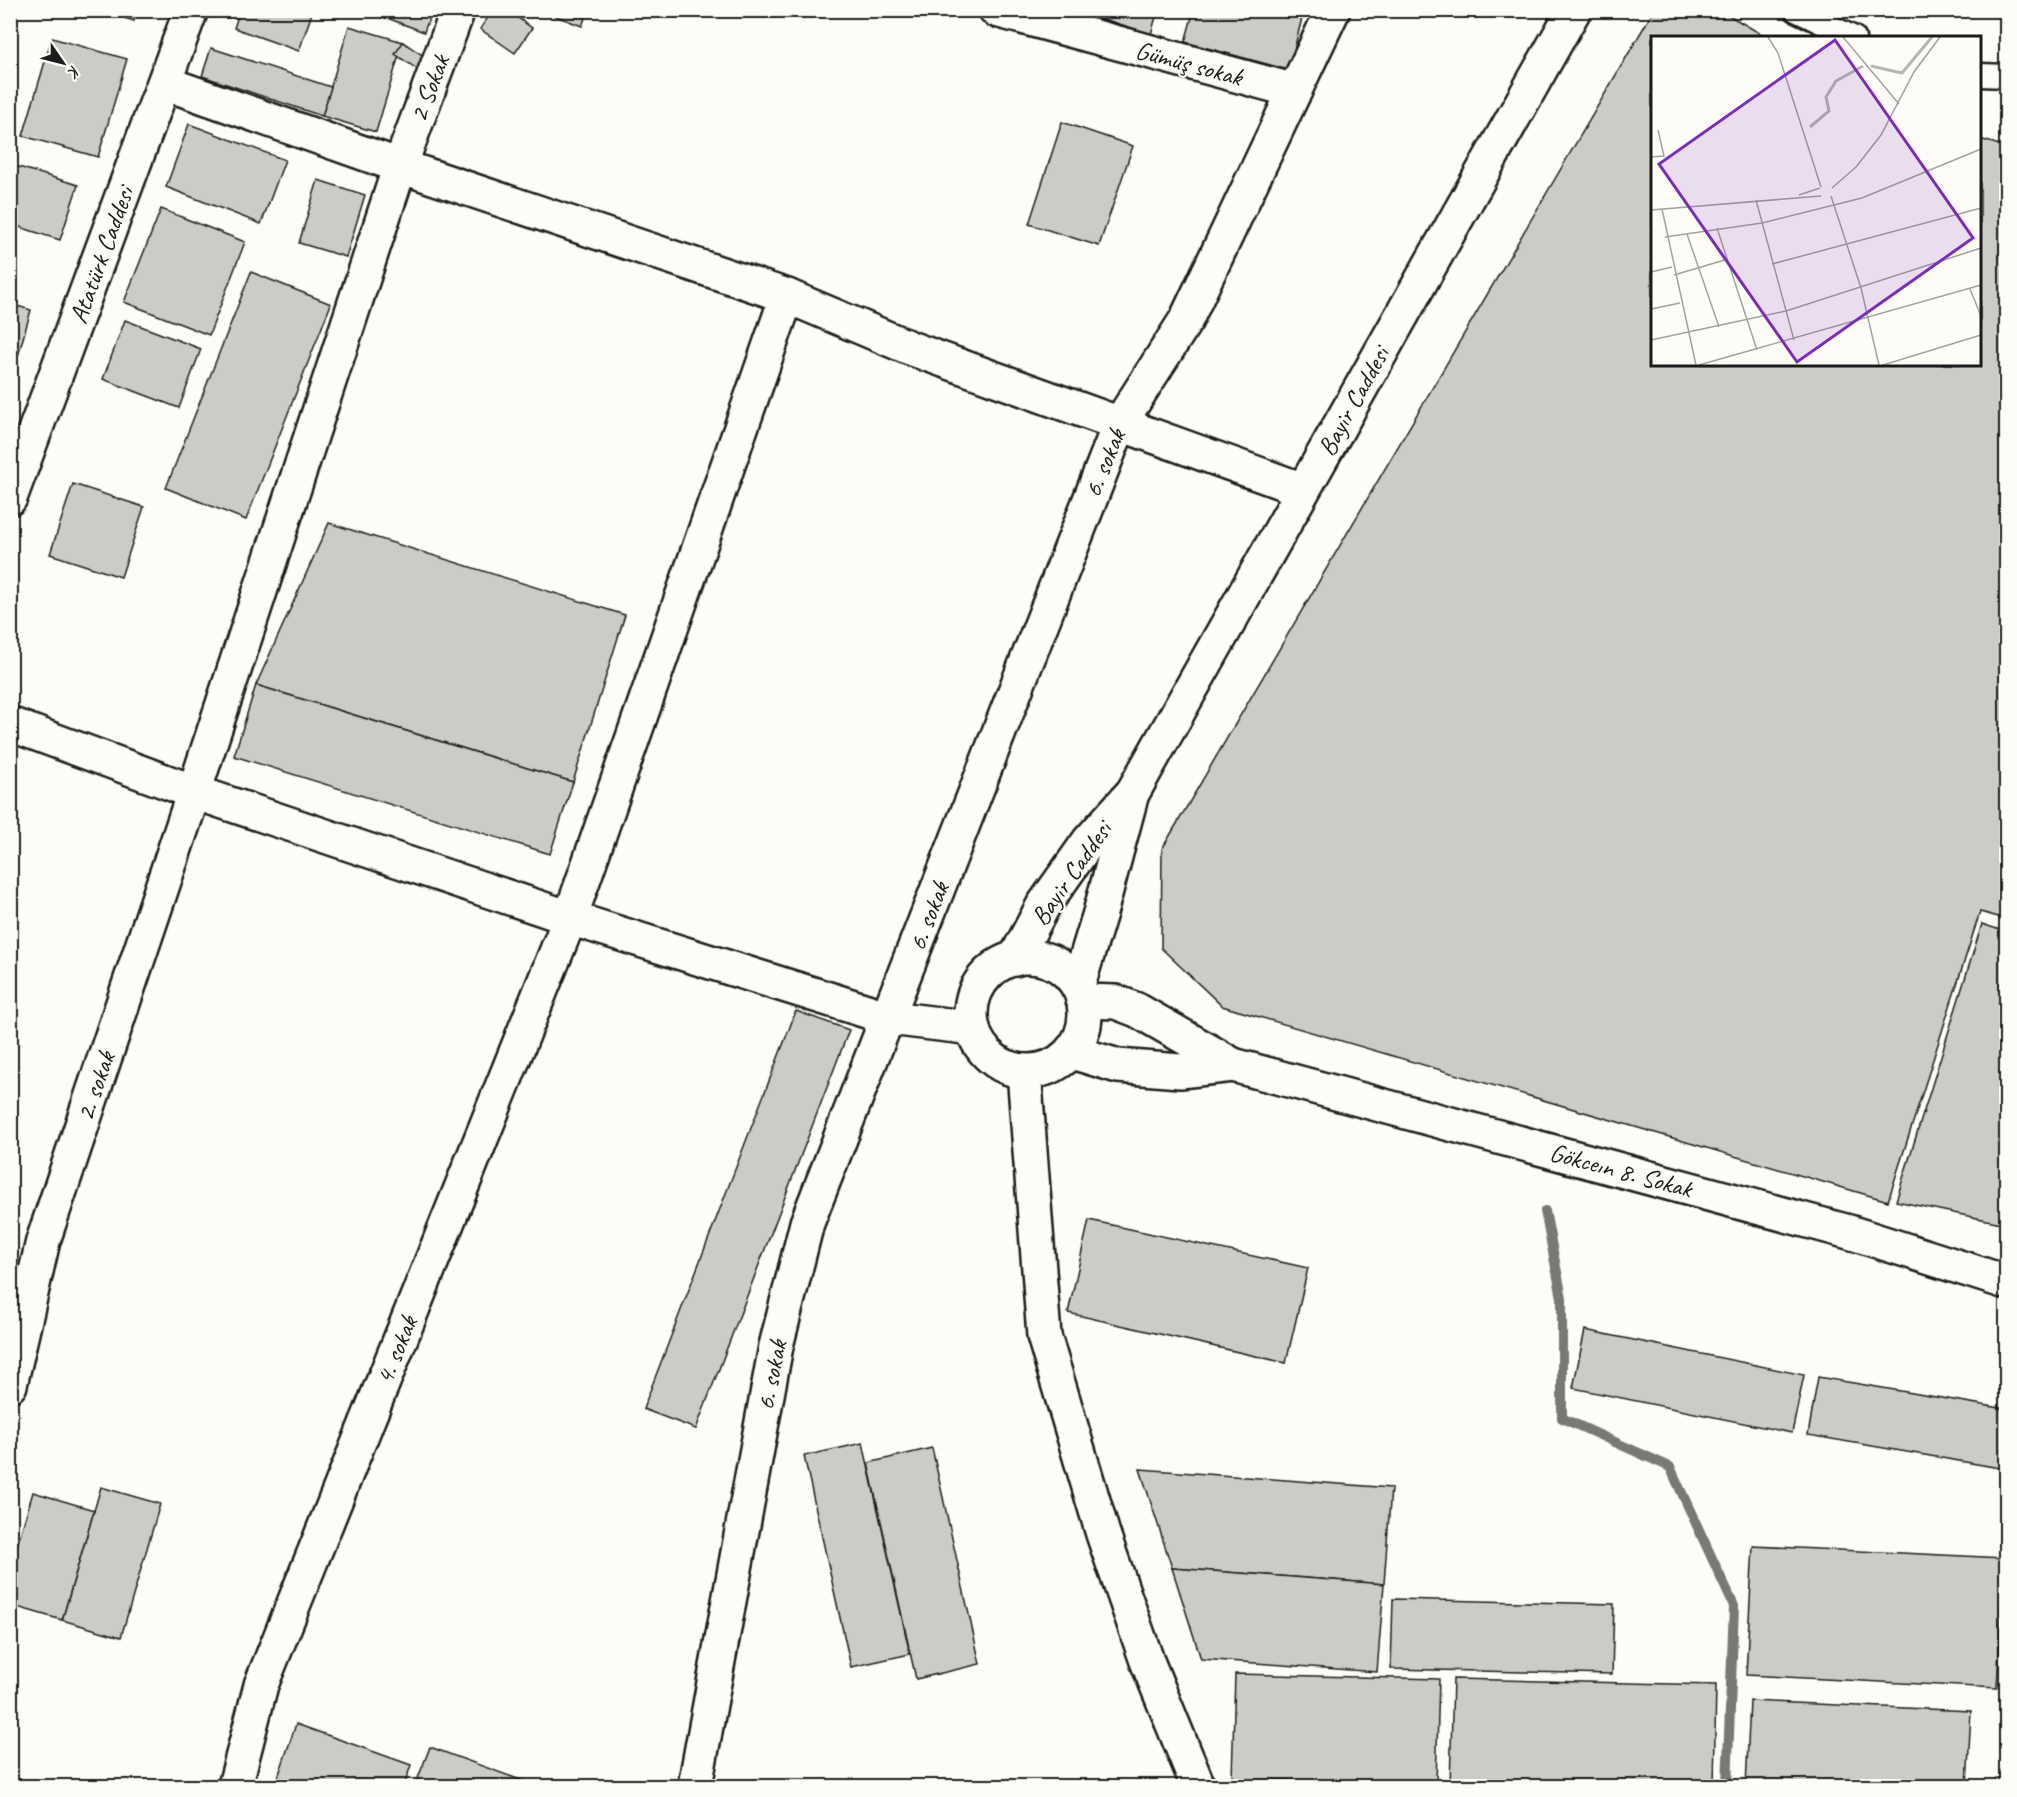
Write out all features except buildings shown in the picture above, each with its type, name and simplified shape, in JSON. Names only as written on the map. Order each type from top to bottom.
[{"type":"street","name":"Atatürk Caddesi","points":[[10,498],[191,10]]},
{"type":"street","name":"2 Sokak","points":[[194,792],[400,166],[458,10]]},
{"type":"street","name":"Gümüş sokak","points":[[996,10],[1034,15],[1295,92]]},
{"type":"street","points":[[1295,92],[1333,10]]},
{"type":"street","name":"Bayir Caddesi","points":[[1015,958],[1043,906],[1082,850],[1133,792],[1574,10]]},
{"type":"street","points":[[165,83],[400,166],[787,296],[910,348],[1303,490]]},
{"type":"street","name":"6. sokak","points":[[695,1786],[776,1346],[807,1223],[1120,423],[1186,320],[1295,92]]},
{"type":"street","name":"4. sokak","points":[[235,1786],[261,1686],[570,918],[787,296]]},
{"type":"street","points":[[10,724],[194,792],[570,918],[889,1018],[973,1028]]},
{"type":"street","name":"2. sokak","points":[[10,1385],[43,1241],[194,792]]},
{"type":"street","name":"Bayir Caddesi","points":[[1081,993],[1133,792]]},
{"type":"street","points":[[1034,957],[1051,962],[1066,971],[1081,993],[1086,1019],[1081,1036],[1072,1052],[1058,1063],[1042,1071],[1006,1068],[991,1058],[980,1044],[973,1028],[971,1010],[976,993],[985,977],[999,966],[1015,958],[1034,957]]},
{"type":"street","name":"Gökceın 8. Sokak","points":[[1081,993],[1137,1010],[1233,1065],[1850,1232],[2007,1282]]},
{"type":"street","name":"Gökceın 8. Sokak","points":[[1072,1052],[1118,1066],[1180,1071],[1233,1065]]},
{"type":"street","points":[[1024,1071],[1044,1336],[1103,1534],[1147,1661],[1198,1786]]},
{"type":"lane","points":[[1796,10],[1850,36]]},
{"type":"lane","points":[[1981,75],[2007,76]]},
{"type":"waterway","points":[[1545,1211],[1562,1298],[1562,1418],[1670,1467],[1734,1606],[1727,1786]]}]
